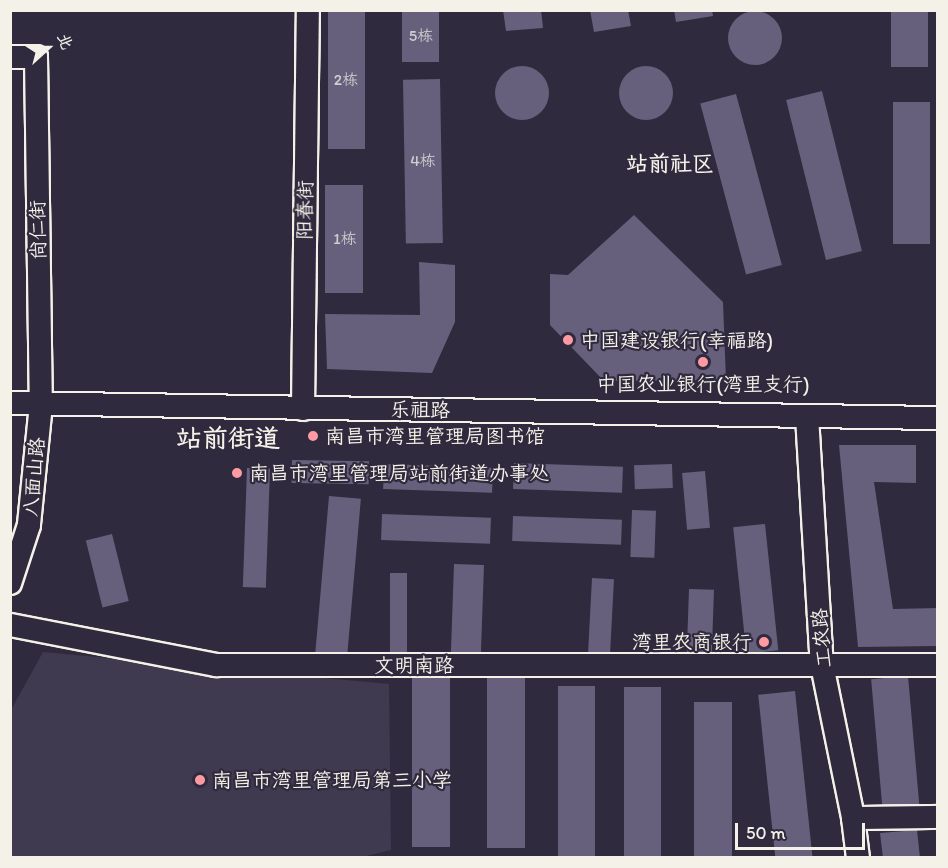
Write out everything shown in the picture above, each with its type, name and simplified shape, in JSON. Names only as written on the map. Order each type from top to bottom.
[{"type":"street","name":"阳春街","points":[[303,409],[308,10]]},
{"type":"street","name":"尚仁街","points":[[10,57],[36,57],[41,404]]},
{"type":"street","name":"乐祖路","points":[[10,403],[938,418]]},
{"type":"street","name":"八面山路","points":[[10,583],[29,525],[41,404]]},
{"type":"street","name":"工农路","points":[[807,416],[822,665],[853,818],[858,858]]},
{"type":"street","name":"文明南路","points":[[10,625],[216,665],[938,665]]},
{"type":"street","points":[[853,818],[938,817]]},
{"type":"shaded area","name":"南昌市湾里管理局第三小学","points":[[43,652],[389,684],[391,850],[358,858],[11,858],[11,710]]},
{"type":"building","points":[[328,10],[365,10],[365,149],[328,149]]},
{"type":"building","points":[[402,10],[439,10],[439,62],[402,62]]},
{"type":"building","points":[[503,10],[541,10],[543,28],[506,31]]},
{"type":"building","points":[[590,10],[628,10],[631,26],[594,32]]},
{"type":"building","points":[[674,10],[712,10],[713,16],[676,22]]},
{"type":"building","points":[[891,10],[928,10],[928,67],[891,67]]},
{"type":"building","points":[[750,11],[760,11],[770,15],[778,23],[782,38],[778,53],[770,61],[760,65],[750,65],[740,61],[732,53],[728,43],[728,33],[732,23],[740,15]]},
{"type":"building","points":[[517,66],[527,66],[537,70],[545,78],[549,93],[545,108],[537,116],[527,120],[517,120],[507,116],[499,108],[495,98],[495,88],[499,78],[507,70]]},
{"type":"building","points":[[646,66],[656,68],[665,74],[671,83],[673,93],[671,103],[665,112],[656,118],[646,120],[636,118],[627,112],[621,103],[619,93],[621,83],[627,74],[636,68]]},
{"type":"building","points":[[440,79],[443,243],[406,244],[403,80]]},
{"type":"building","points":[[822,91],[862,251],[826,260],[786,100]]},
{"type":"building","points":[[736,94],[782,265],[746,275],[700,104]]},
{"type":"building","points":[[893,102],[930,102],[930,244],[893,244]]},
{"type":"building","points":[[325,185],[363,185],[363,293],[325,293]]},
{"type":"building","points":[[634,215],[723,302],[726,380],[604,381],[550,325],[550,274],[568,275]]},
{"type":"building","points":[[419,262],[455,265],[455,322],[432,373],[327,369],[325,314],[420,315]]},
{"type":"building","points":[[839,445],[916,445],[916,483],[874,482],[893,609],[938,608],[938,646],[858,647]]},
{"type":"building","points":[[292,460],[369,461],[369,484],[292,483]]},
{"type":"building","points":[[514,463],[623,467],[622,493],[513,489]]},
{"type":"building","points":[[384,464],[493,468],[492,493],[383,489]]},
{"type":"building","points":[[672,464],[673,488],[635,489],[634,465]]},
{"type":"building","points":[[247,468],[270,469],[266,588],[243,587]]},
{"type":"building","points":[[705,471],[710,528],[687,530],[682,473]]},
{"type":"building","points":[[329,496],[361,499],[347,661],[315,658]]},
{"type":"building","points":[[632,510],[656,511],[654,558],[630,557]]},
{"type":"building","points":[[382,514],[491,518],[490,544],[381,540]]},
{"type":"building","points":[[513,516],[622,520],[621,545],[512,541]]},
{"type":"building","points":[[765,524],[778,650],[746,654],[733,527]]},
{"type":"building","points":[[112,534],[129,601],[102,607],[86,541]]},
{"type":"building","points":[[454,564],[484,565],[481,661],[451,660]]},
{"type":"building","points":[[390,573],[407,573],[407,658],[390,658]]},
{"type":"building","points":[[592,578],[614,579],[610,661],[588,660]]},
{"type":"building","points":[[689,589],[714,590],[712,660],[687,659]]},
{"type":"building","points":[[412,673],[450,673],[450,847],[412,847]]},
{"type":"building","points":[[487,674],[525,674],[525,848],[487,848]]},
{"type":"building","points":[[908,676],[919,807],[883,810],[871,679]]},
{"type":"building","points":[[558,686],[595,686],[595,858],[558,858]]},
{"type":"building","points":[[624,687],[661,687],[661,858],[624,858]]},
{"type":"building","points":[[795,691],[813,858],[775,858],[758,695]]},
{"type":"building","points":[[694,702],[732,702],[732,858],[694,858]]},
{"type":"building","points":[[917,830],[920,858],[883,858],[880,833]]},
{"type":"place","name":"中国建设银行(幸福路)","points":[[568,340]]},
{"type":"place","name":"中国农业银行(湾里支行)","points":[[703,362]]},
{"type":"place","name":"南昌市湾里管理局图书馆","points":[[313,436]]},
{"type":"place","name":"南昌市湾里管理局站前街道办事处","points":[[237,473]]},
{"type":"place","name":"湾里农商银行","points":[[764,642]]},
{"type":"place","name":"南昌市湾里管理局第三小学","points":[[200,780]]},
{"type":"district","name":"站前社区","points":[[670,164]]},
{"type":"district","name":"站前街道","points":[[228,439]]}]
